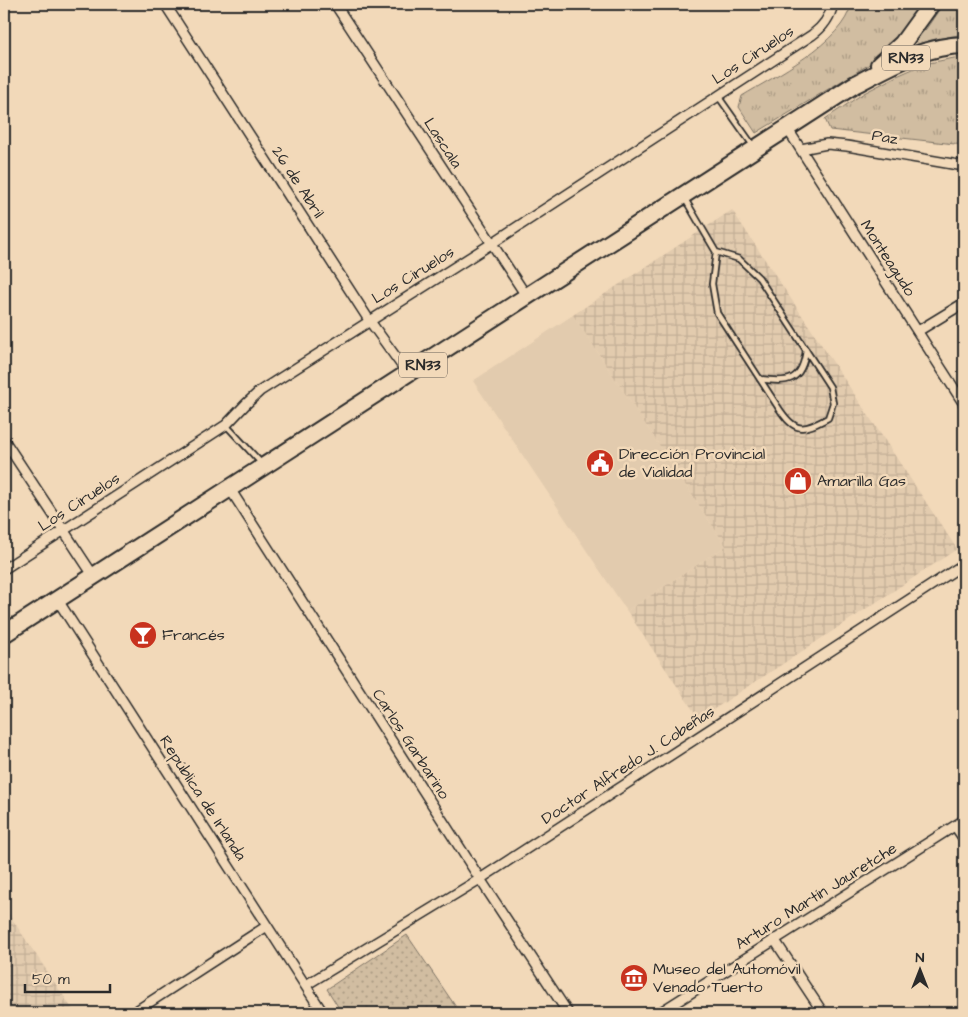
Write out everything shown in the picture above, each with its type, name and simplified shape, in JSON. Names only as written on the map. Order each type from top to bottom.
[{"type":"highway","name":"RN33","points":[[854,86],[902,44],[930,4]]},
{"type":"highway","name":"RN33","points":[[4,634],[854,86],[904,59],[929,50],[964,44]]},
{"type":"street","name":"26 de Abril","points":[[165,4],[369,320],[408,374]]},
{"type":"street","name":"Lascala","points":[[335,4],[526,297]]},
{"type":"street","name":"Los Ciruelos","points":[[4,569],[226,425],[260,391],[491,244],[823,26],[832,10],[833,4]]},
{"type":"street","name":"Monteagudo","points":[[788,128],[964,404]]},
{"type":"street","name":"Paz","points":[[801,149],[827,144],[847,146],[964,166]]},
{"type":"street","points":[[918,331],[964,303]]},
{"type":"street","points":[[4,440],[93,575]]},
{"type":"street","name":"Carlos Garbarino","points":[[230,489],[568,1013]]},
{"type":"street","name":"Doctor Alfredo J. Cobeñas","points":[[306,985],[480,879],[964,564]]},
{"type":"street","name":"República de Irlanda","points":[[57,599],[323,1013]]},
{"type":"street","name":"Arturo Martín Jauretche","points":[[659,1013],[964,820]]},
{"type":"street","points":[[955,826],[964,839]]},
{"type":"street","points":[[133,1013],[266,926]]},
{"type":"street","points":[[774,939],[824,1013]]},
{"type":"lane","points":[[718,95],[755,149]]},
{"type":"lane","points":[[683,196],[716,252],[712,284],[717,313],[788,422],[799,428],[812,427],[828,418],[833,403],[830,387],[759,278],[739,259],[716,252]]},
{"type":"lane","points":[[760,379],[780,382],[793,378],[800,373],[806,349]]},
{"type":"lane","points":[[226,425],[264,467]]},
{"type":"shaded area","name":"Amarilla Gas","points":[[732,210],[957,549],[699,719],[627,611],[726,546],[573,315]]},
{"type":"shaded area","name":"Dirección Provincial de Vialidad","points":[[573,315],[726,546],[627,611],[473,381]]},
{"type":"shaded area","points":[[4,907],[75,1013],[4,1013]]},
{"type":"green space","points":[[851,4],[921,4],[905,28],[868,65],[756,133],[739,107],[742,96],[788,69],[822,45],[846,18]]},
{"type":"green space","points":[[943,4],[964,4],[964,34],[931,40],[906,48],[926,29]]},
{"type":"green space","points":[[964,56],[964,145],[830,130],[825,119],[864,93],[924,64]]},
{"type":"green space","points":[[407,935],[460,1013],[342,1013],[327,989]]},
{"type":"place","name":"Dirección Provincial de Vialidad","points":[[600,463]]},
{"type":"place","name":"Amarilla Gas","points":[[798,481]]},
{"type":"place","name":"Francés","points":[[143,635]]},
{"type":"place","name":"Museo del Automóvil Venado Tuerto","points":[[634,978]]}]
